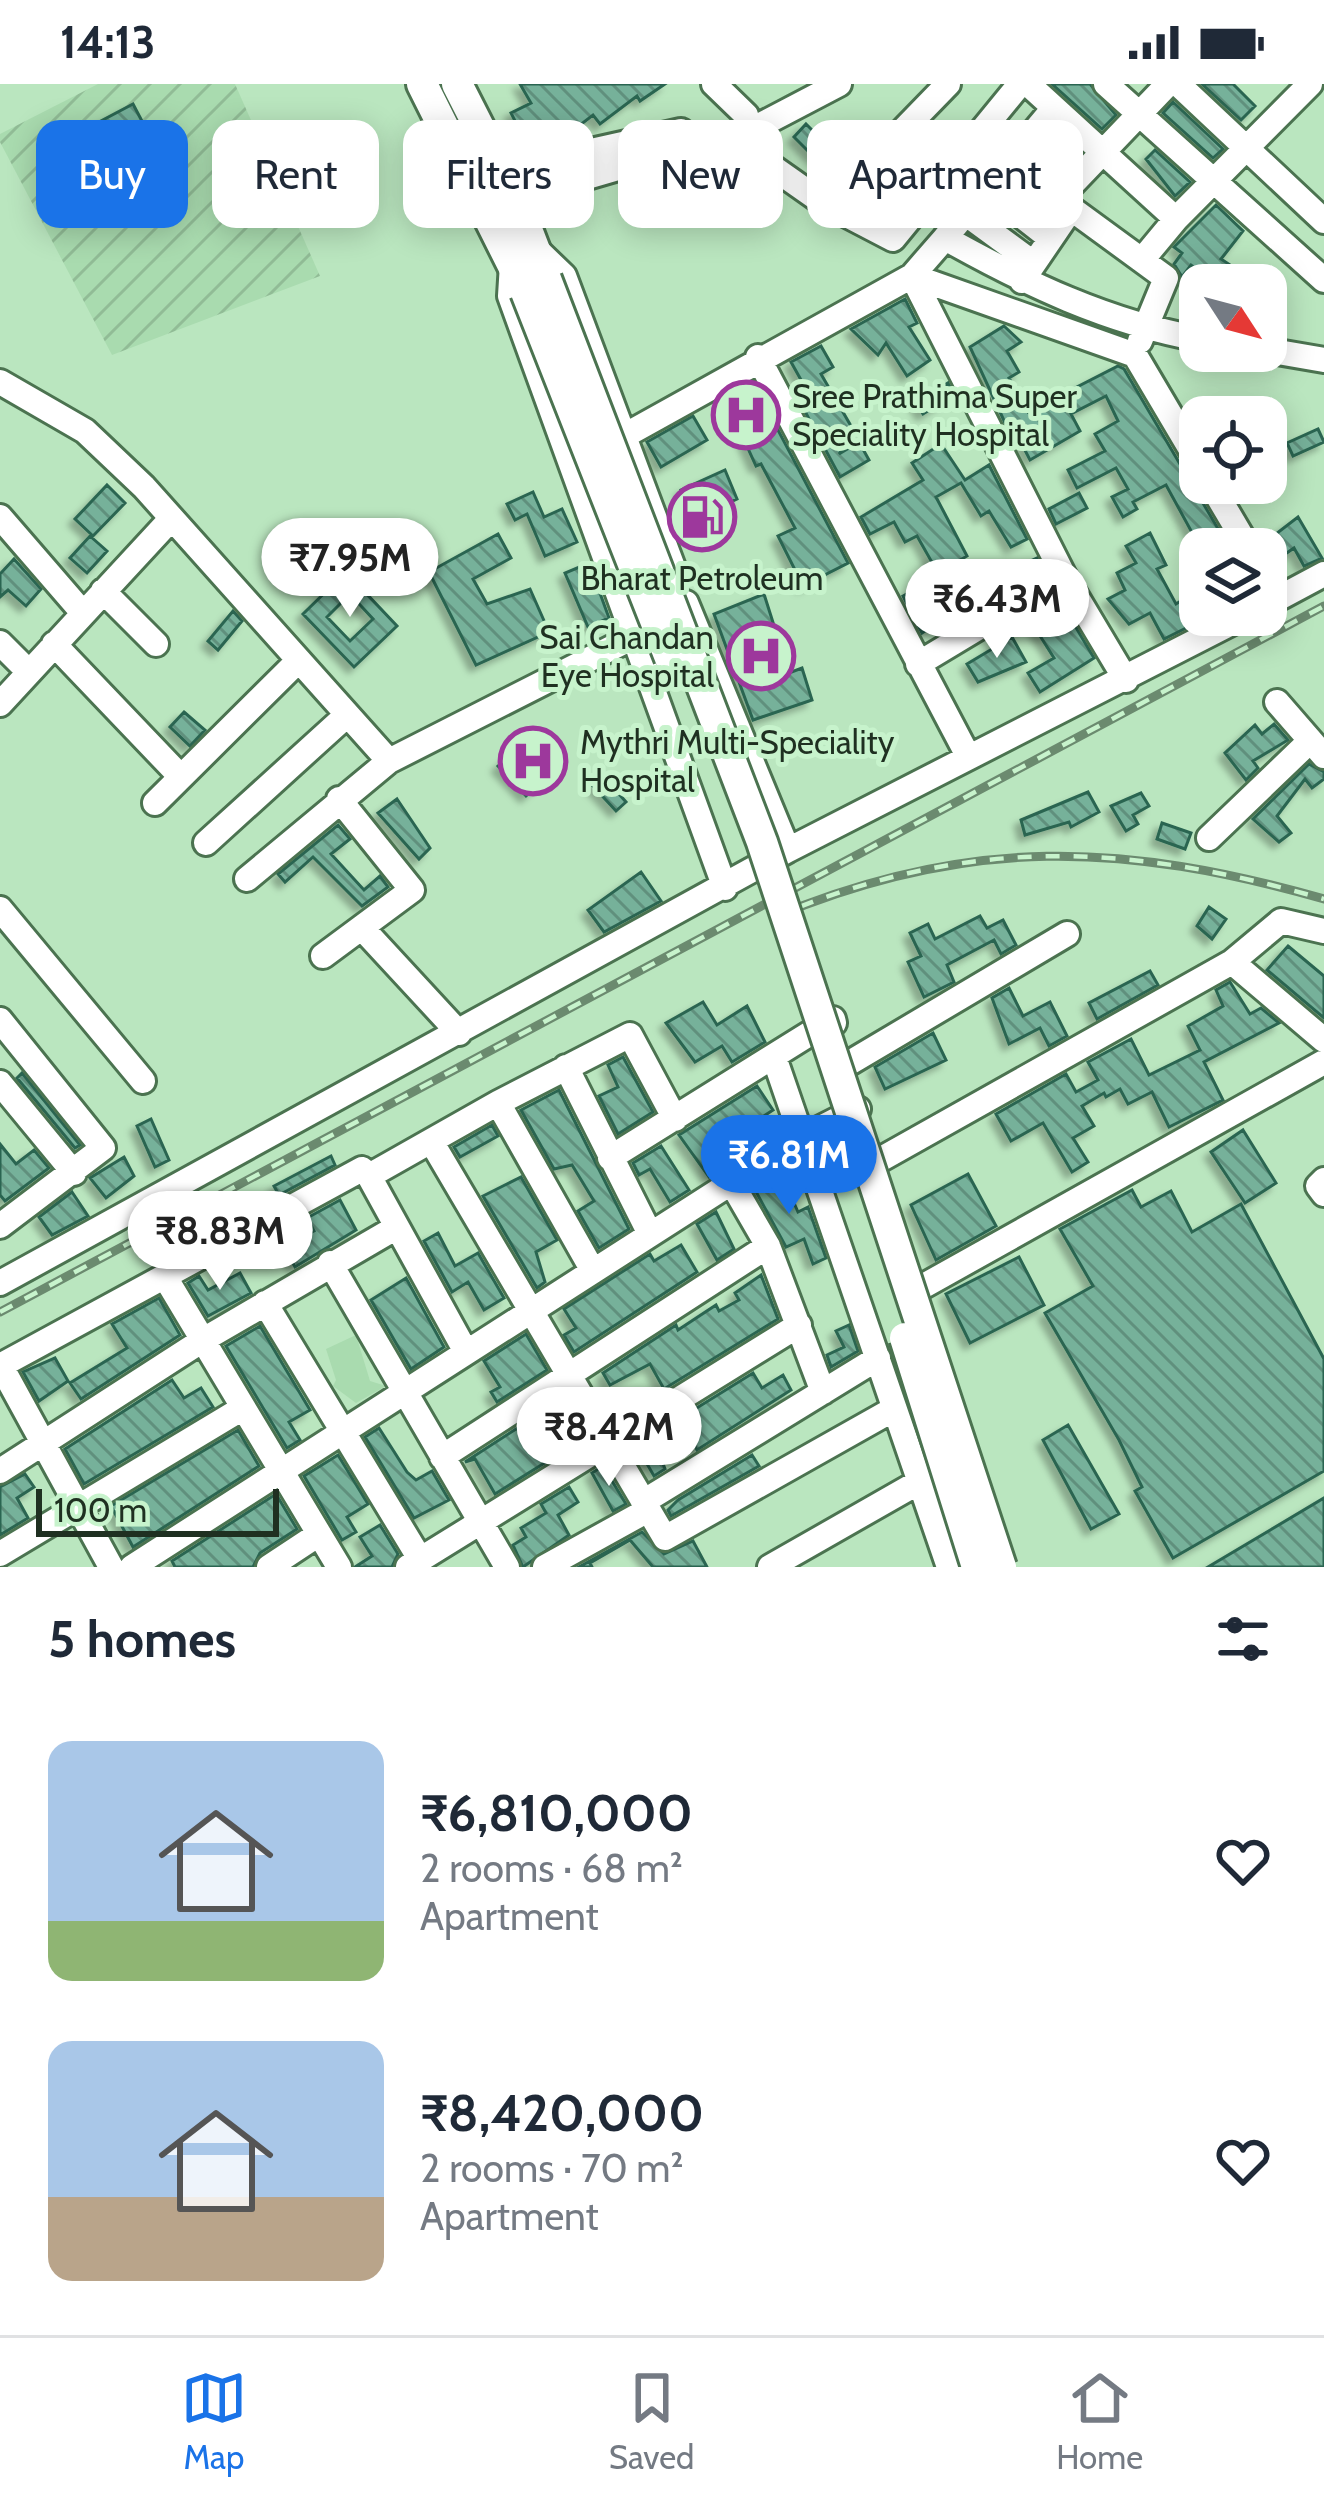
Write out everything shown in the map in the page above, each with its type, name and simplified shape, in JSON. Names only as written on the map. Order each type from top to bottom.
[{"type":"main road","points":[[422,84],[524,255]]},
{"type":"main road","points":[[464,87],[479,120]]},
{"type":"main road","points":[[518,228],[748,862],[977,1567]]},
{"type":"main road","points":[[536,286],[762,842],[1001,1567]]},
{"type":"street","points":[[714,84],[749,120]]},
{"type":"street","points":[[752,120],[809,84]]},
{"type":"street","points":[[752,120],[839,84]]},
{"type":"street","points":[[914,120],[948,84]]},
{"type":"street","points":[[992,120],[1024,84],[1176,219]]},
{"type":"street","points":[[1106,84],[1324,280]]},
{"type":"street","points":[[1083,172],[1168,84]]},
{"type":"street","points":[[1178,84],[1324,221]]},
{"type":"street","points":[[1142,260],[1210,182],[1313,84],[1324,92]]},
{"type":"street","points":[[1044,120],[1054,108]]},
{"type":"street","points":[[1083,218],[1166,278],[1136,355]]},
{"type":"street","points":[[873,228],[893,238],[902,228]]},
{"type":"street","points":[[624,436],[758,357],[913,276],[953,228]]},
{"type":"street","points":[[981,228],[1028,272]]},
{"type":"street","points":[[1037,228],[1050,238]]},
{"type":"street","points":[[1028,272],[1057,228]]},
{"type":"street","points":[[945,238],[1145,329],[1179,335]]},
{"type":"street","points":[[725,888],[510,296],[524,255],[564,275],[687,608],[788,850]]},
{"type":"street","points":[[913,276],[1136,355],[1179,429]]},
{"type":"street","points":[[913,276],[1064,576],[1126,680]]},
{"type":"street","points":[[1287,354],[1324,361]]},
{"type":"street","points":[[758,357],[968,757]]},
{"type":"street","points":[[0,382],[85,430],[389,761]]},
{"type":"street","points":[[0,517],[82,613]]},
{"type":"street","points":[[0,704],[171,519]]},
{"type":"street","points":[[1287,588],[1324,574]]},
{"type":"street","points":[[918,664],[1064,576]]},
{"type":"street","points":[[104,591],[156,644]]},
{"type":"street","points":[[247,879],[389,761],[687,608]]},
{"type":"street","points":[[0,1283],[788,850],[1208,636]]},
{"type":"street","points":[[0,643],[29,672]]},
{"type":"street","points":[[54,644],[181,777]]},
{"type":"street","points":[[155,803],[298,661]]},
{"type":"street","points":[[1209,838],[1317,748],[1276,701]]},
{"type":"street","points":[[206,843],[347,715]]},
{"type":"street","points":[[323,956],[412,890],[339,799]]},
{"type":"street","points":[[0,909],[142,1081]]},
{"type":"street","points":[[876,1162],[1232,962],[1282,921],[1324,931]]},
{"type":"street","points":[[362,928],[459,1033]]},
{"type":"street","points":[[846,1065],[1067,934]]},
{"type":"street","points":[[1232,962],[1324,1040]]},
{"type":"street","points":[[610,1158],[833,1019],[876,1162],[1016,1567]]},
{"type":"street","points":[[0,1020],[103,1148],[74,1173],[4,1217]]},
{"type":"street","points":[[368,1176],[630,1035],[675,1119]]},
{"type":"street","points":[[774,1057],[949,1567]]},
{"type":"street","points":[[920,1288],[1324,1062]]},
{"type":"street","points":[[566,1067],[650,1234]]},
{"type":"street","points":[[0,1083],[74,1173]]},
{"type":"street","points":[[498,1103],[592,1271]]},
{"type":"street","points":[[132,1567],[731,1182],[859,1109]]},
{"type":"street","points":[[431,1141],[665,1538],[893,1409]]},
{"type":"street","points":[[111,1567],[0,1366],[362,1169],[466,1352]]},
{"type":"street","points":[[1324,1180],[1318,1186],[1324,1194]]},
{"type":"street","points":[[731,1182],[768,1246],[823,1392]]},
{"type":"street","points":[[0,1471],[203,1340],[397,1227]]},
{"type":"street","points":[[442,1457],[768,1246]]},
{"type":"street","points":[[330,1263],[507,1567]]},
{"type":"street","points":[[165,1277],[339,1567]]},
{"type":"street","points":[[265,1303],[414,1563],[799,1324]]},
{"type":"street","points":[[545,1567],[878,1358]]},
{"type":"street","points":[[0,1554],[243,1408]]},
{"type":"street","points":[[770,1567],[920,1482]]},
{"type":"street","points":[[269,1567],[319,1534]]},
{"type":"shaded area","points":[[98,84],[235,84],[251,120],[212,120],[212,228],[299,228],[320,276],[112,355],[45,228],[188,228],[188,120],[36,120],[36,210],[0,134]]},
{"type":"shaded area","points":[[356,1335],[370,1381],[386,1386],[356,1403],[333,1386],[336,1380],[326,1349]]},
{"type":"building","points":[[520,84],[665,84],[640,101],[637,96],[600,124],[593,115],[587,120],[514,120],[511,113],[531,103]]},
{"type":"building","points":[[1052,84],[1090,84],[1116,115],[1102,129]]},
{"type":"building","points":[[1202,84],[1233,84],[1255,106],[1241,120]]},
{"type":"building","points":[[1173,102],[1223,149],[1213,158],[1163,113]]},
{"type":"building","points":[[133,104],[141,120],[103,120]]},
{"type":"building","points":[[806,124],[807,150],[794,137]]},
{"type":"building","points":[[1155,150],[1190,182],[1175,196],[1146,159]]},
{"type":"building","points":[[1216,205],[1243,231],[1221,259],[1228,264],[1179,264],[1179,272],[1174,264],[1182,253],[1174,247]]},
{"type":"building","points":[[905,299],[917,323],[909,327],[930,360],[907,376],[886,343],[878,355],[851,329]]},
{"type":"building","points":[[1004,326],[1021,342],[1007,351],[1019,372],[1009,378],[1028,412],[1118,366],[1124,369],[1179,462],[1179,504],[1204,504],[1218,528],[1190,528],[1166,485],[1133,502],[1137,509],[1123,517],[1112,497],[1128,489],[1116,468],[1077,488],[1068,470],[1105,451],[1095,434],[1118,421],[1106,396],[1071,414],[1080,431],[1030,460],[1017,435],[1012,438],[970,347]]},
{"type":"building","points":[[821,346],[833,367],[821,374],[855,433],[839,454],[859,442],[869,460],[840,477],[800,402],[810,396],[791,362]]},
{"type":"building","points":[[948,383],[954,395],[923,414],[916,403]]},
{"type":"building","points":[[759,394],[848,563],[803,586],[778,536],[795,528],[761,464],[756,466],[730,409]]},
{"type":"building","points":[[693,416],[707,440],[661,467],[647,442]]},
{"type":"building","points":[[1318,429],[1324,442],[1293,456],[1287,443]]},
{"type":"building","points":[[941,444],[965,480],[989,465],[1027,539],[1011,547],[989,511],[981,516],[961,483],[936,497],[967,556],[938,573],[917,536],[905,542],[894,522],[870,534],[861,517],[923,480],[912,463]]},
{"type":"building","points":[[725,470],[737,499],[694,519],[681,490]]},
{"type":"building","points":[[107,485],[125,503],[93,536],[75,519]]},
{"type":"building","points":[[533,492],[544,517],[562,509],[577,542],[545,556],[527,514],[515,520],[507,504]]},
{"type":"building","points":[[1079,493],[1087,508],[1056,524],[1049,509]]},
{"type":"building","points":[[1298,517],[1322,558],[1304,566],[1294,548],[1287,553],[1284,528]]},
{"type":"building","points":[[1150,533],[1166,565],[1157,569],[1179,602],[1179,632],[1164,639],[1150,613],[1129,624],[1108,599],[1125,590],[1117,573],[1136,563],[1126,546]]},
{"type":"building","points":[[498,534],[511,558],[473,579],[487,604],[530,589],[549,632],[476,665],[429,572]]},
{"type":"building","points":[[90,536],[107,551],[87,573],[70,558]]},
{"type":"building","points":[[1037,558],[1042,570],[1010,587],[1002,574]]},
{"type":"building","points":[[14,559],[41,589],[26,606],[8,590],[0,597],[0,574]]},
{"type":"building","points":[[589,563],[609,618],[588,627],[565,573]]},
{"type":"building","points":[[346,572],[397,626],[354,667],[303,614]],"holes":[[[350,594],[373,619],[350,641],[327,617]]]},
{"type":"building","points":[[935,578],[945,597],[967,585],[974,597],[922,633],[903,596]]},
{"type":"building","points":[[764,594],[789,673],[802,668],[812,700],[753,720],[714,614]]},
{"type":"building","points":[[1062,604],[1094,658],[1040,692],[1028,673],[1054,658],[1030,620]]},
{"type":"building","points":[[233,611],[242,621],[218,650],[208,641]]},
{"type":"building","points":[[1012,637],[1026,662],[978,682],[967,664]]},
{"type":"building","points":[[184,712],[205,730],[190,746],[170,727]]},
{"type":"building","points":[[1274,724],[1288,740],[1253,761],[1258,768],[1246,780],[1225,753],[1255,725],[1262,734]]},
{"type":"building","points":[[532,736],[559,766],[526,796],[498,766]]},
{"type":"building","points":[[1309,764],[1324,772],[1324,779],[1312,788],[1305,779],[1277,816],[1291,833],[1279,842],[1253,819]]},
{"type":"building","points":[[603,776],[626,802],[616,811],[593,786]]},
{"type":"building","points":[[1088,792],[1099,812],[1071,827],[1069,822],[1025,835],[1021,820]]},
{"type":"building","points":[[1141,793],[1149,806],[1133,815],[1138,824],[1126,831],[1111,806]]},
{"type":"building","points":[[397,799],[430,848],[419,859],[378,813]]},
{"type":"building","points":[[1162,823],[1191,833],[1185,849],[1157,839]]},
{"type":"building","points":[[338,825],[350,839],[331,854],[364,890],[380,876],[388,887],[362,906],[313,857],[285,882],[278,874]]},
{"type":"building","points":[[641,872],[661,901],[604,932],[588,910]]},
{"type":"building","points":[[1209,907],[1226,919],[1212,939],[1197,926]]},
{"type":"building","points":[[980,916],[987,928],[1003,920],[1016,945],[1001,954],[994,940],[947,965],[954,982],[924,997],[908,962],[921,956],[910,933],[928,924],[935,939]]},
{"type":"building","points":[[1288,946],[1324,976],[1324,1018],[1267,970]]},
{"type":"building","points":[[1150,971],[1158,985],[1097,1019],[1089,1003]]},
{"type":"building","points":[[1230,982],[1250,1014],[1261,1008],[1279,1023],[1204,1062],[1223,1100],[1169,1127],[1152,1092],[1128,1104],[1120,1089],[1106,1097],[1104,1093],[1082,1106],[1094,1126],[1073,1138],[1088,1162],[1072,1172],[1043,1123],[1011,1141],[996,1114],[1066,1074],[1076,1092],[1098,1080],[1088,1062],[1131,1039],[1149,1075],[1200,1050],[1188,1026],[1223,1006],[1216,990]]},
{"type":"building","points":[[1009,988],[1023,1016],[1050,1002],[1067,1036],[1049,1046],[1040,1028],[1009,1044],[992,998]]},
{"type":"building","points":[[703,1002],[717,1025],[747,1006],[765,1042],[732,1062],[722,1046],[695,1062],[666,1023]]},
{"type":"building","points":[[933,1033],[946,1060],[885,1089],[875,1067]]},
{"type":"building","points":[[623,1057],[653,1112],[618,1134],[599,1096],[618,1087],[608,1065]]},
{"type":"building","points":[[22,1073],[80,1145],[75,1148],[17,1078]]},
{"type":"building","points":[[757,1086],[773,1110],[753,1123],[765,1141],[709,1177],[679,1135]]},
{"type":"building","points":[[559,1090],[629,1229],[599,1248],[578,1211],[594,1201],[572,1165],[554,1169],[521,1110]]},
{"type":"building","points":[[151,1119],[169,1160],[155,1167],[137,1126]]},
{"type":"building","points":[[492,1125],[498,1136],[460,1157],[454,1147]]},
{"type":"building","points":[[1243,1130],[1276,1183],[1245,1203],[1211,1152]]},
{"type":"building","points":[[0,1144],[16,1164],[34,1150],[49,1168],[5,1201],[0,1195]]},
{"type":"building","points":[[661,1146],[689,1190],[670,1202],[650,1169],[639,1175],[633,1163]]},
{"type":"building","points":[[331,1156],[335,1165],[279,1195],[274,1186]]},
{"type":"building","points":[[124,1157],[134,1176],[106,1198],[90,1178]]},
{"type":"building","points":[[780,1171],[798,1212],[808,1207],[826,1258],[813,1264],[804,1239],[786,1247],[754,1188]]},
{"type":"building","points":[[968,1174],[996,1226],[936,1260],[911,1205]]},
{"type":"building","points":[[521,1177],[557,1240],[536,1252],[545,1282],[537,1288],[483,1196]]},
{"type":"building","points":[[1132,1190],[1141,1207],[1171,1191],[1192,1232],[1241,1204],[1324,1359],[1324,1471],[1173,1558],[1135,1491],[1142,1487],[1119,1440],[1045,1313],[1093,1286],[1060,1229]]},
{"type":"building","points":[[72,1192],[88,1216],[52,1235],[39,1217]]},
{"type":"building","points":[[340,1200],[356,1230],[295,1267],[284,1247],[269,1254],[263,1242],[281,1232],[288,1245],[314,1231],[307,1218]]},
{"type":"building","points":[[716,1212],[734,1249],[717,1260],[697,1224]]},
{"type":"building","points":[[438,1233],[455,1266],[478,1253],[504,1298],[484,1310],[468,1282],[452,1292],[424,1241]]},
{"type":"building","points":[[681,1245],[697,1272],[574,1352],[564,1335],[576,1328],[564,1309],[650,1254],[654,1261]]},
{"type":"building","points":[[1019,1257],[1044,1305],[970,1343],[946,1294]]},
{"type":"building","points":[[240,1273],[251,1293],[208,1316],[188,1283],[199,1276],[208,1290]]},
{"type":"building","points":[[761,1275],[778,1319],[664,1389],[650,1364],[610,1385],[603,1373],[676,1325],[678,1330],[716,1305],[719,1311],[739,1300],[735,1293]]},
{"type":"building","points":[[406,1278],[444,1347],[411,1369],[371,1300]]},
{"type":"building","points":[[159,1298],[180,1335],[81,1399],[70,1383],[127,1348],[112,1324]]},
{"type":"building","points":[[849,1325],[858,1351],[831,1367],[827,1355],[844,1347],[836,1331]]},
{"type":"building","points":[[260,1326],[310,1410],[289,1422],[300,1440],[287,1448],[226,1346]]},
{"type":"building","points":[[526,1334],[547,1370],[497,1402],[491,1392],[500,1387],[484,1361]]},
{"type":"building","points":[[55,1358],[68,1381],[39,1401],[23,1372]]},
{"type":"building","points":[[753,1373],[762,1388],[783,1375],[791,1390],[697,1450],[679,1419]]},
{"type":"building","points":[[172,1380],[184,1398],[201,1388],[213,1407],[84,1484],[65,1449]]},
{"type":"building","points":[[553,1405],[575,1444],[495,1494],[475,1459],[465,1462]]},
{"type":"building","points":[[1068,1425],[1119,1514],[1091,1529],[1043,1440]]},
{"type":"building","points":[[379,1428],[407,1472],[416,1480],[432,1471],[449,1500],[414,1518],[365,1437]]},
{"type":"building","points":[[238,1430],[259,1466],[133,1547],[111,1506]]},
{"type":"building","points":[[652,1435],[665,1469],[654,1476],[636,1445]]},
{"type":"building","points":[[338,1455],[368,1504],[347,1517],[356,1532],[342,1540],[304,1476]]},
{"type":"building","points":[[752,1455],[759,1466],[671,1516],[668,1510],[678,1500]]},
{"type":"building","points":[[603,1466],[626,1504],[613,1511],[592,1473]]},
{"type":"building","points":[[25,1474],[34,1487],[17,1498],[28,1518],[0,1535],[0,1487]]},
{"type":"building","points":[[569,1487],[578,1502],[558,1515],[569,1535],[523,1567],[513,1545],[526,1537],[521,1528],[546,1513],[541,1504]]},
{"type":"building","points":[[276,1494],[297,1529],[260,1553],[253,1567],[175,1567],[172,1561]]},
{"type":"building","points":[[1324,1498],[1324,1567],[1208,1567]]},
{"type":"building","points":[[380,1525],[398,1554],[392,1567],[355,1567],[372,1556],[360,1537]]},
{"type":"building","points":[[642,1532],[664,1554],[693,1541],[707,1567],[653,1567],[630,1540],[590,1563],[592,1567],[579,1567]]},
{"type":"railway","points":[[0,1312],[1324,606]]},
{"type":"railway","points":[[774,917],[914,872],[1047,856],[1181,866],[1324,899]]},
{"type":"place","name":"Sree Prathima Super Speciality Hospital","points":[[746,415]]},
{"type":"place","name":"Bharat Petroleum","points":[[702,517]]},
{"type":"place","name":"Sai Chandan Eye Hospital","points":[[761,656]]},
{"type":"place","name":"Mythri Multi-Speciality Hospital","points":[[533,761]]}]
